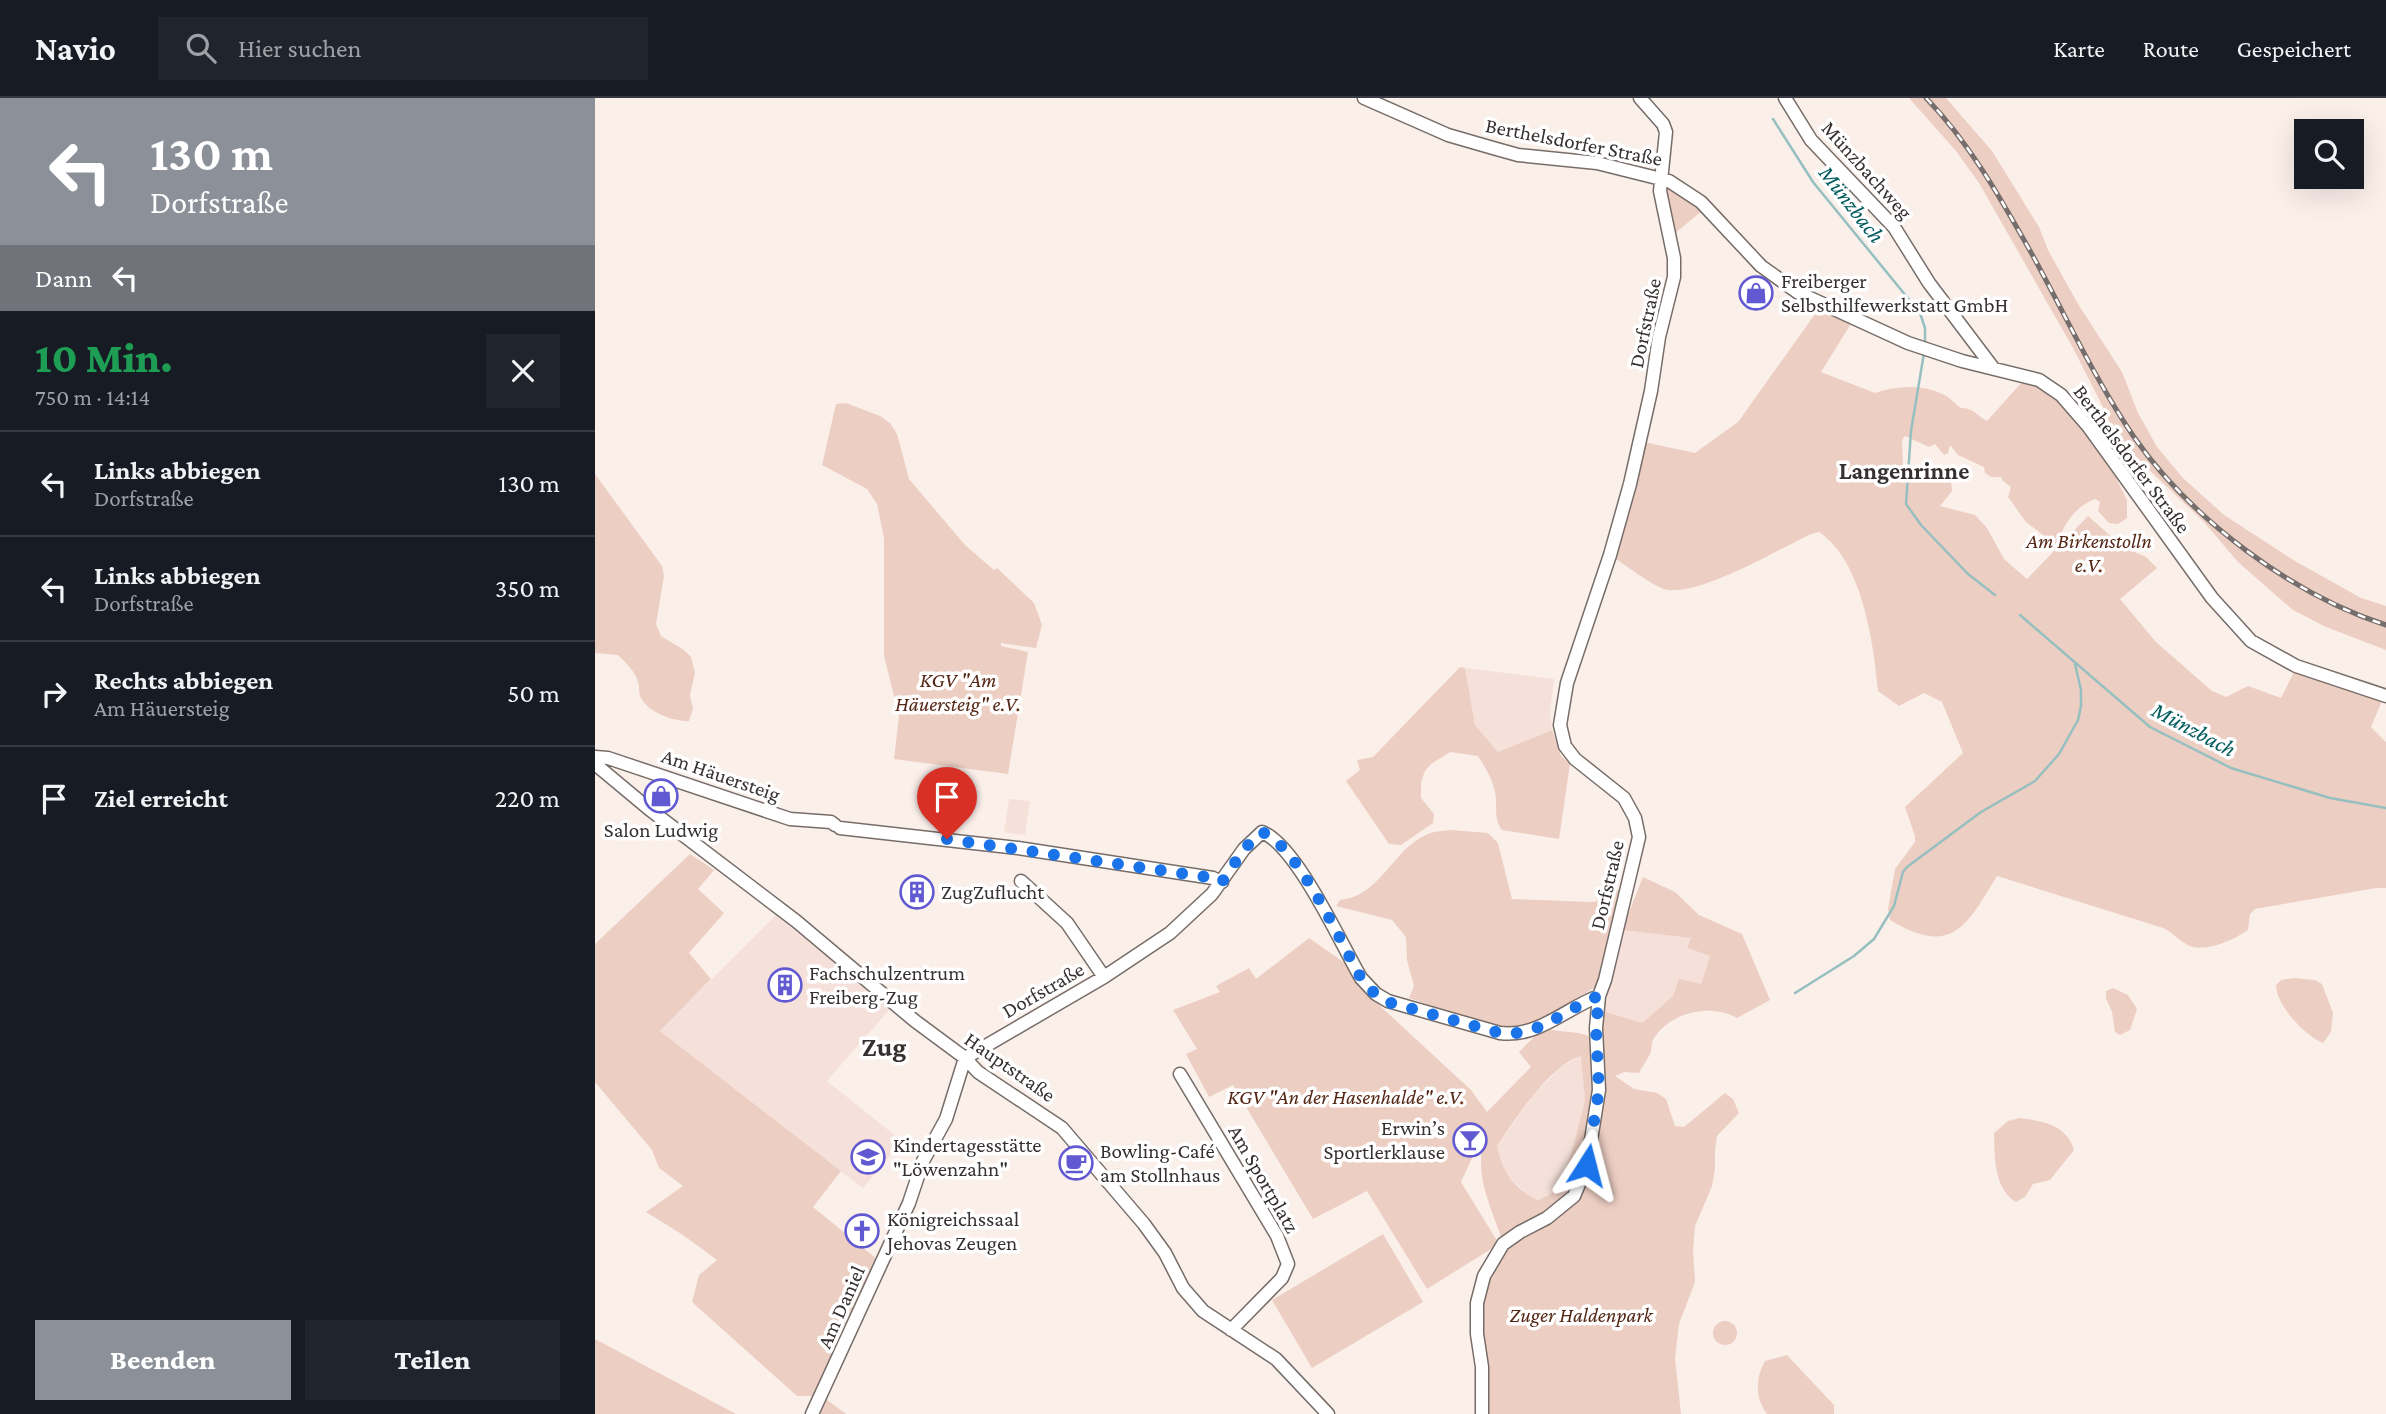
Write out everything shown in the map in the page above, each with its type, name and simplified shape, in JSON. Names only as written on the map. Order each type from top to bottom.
[{"type":"street","name":"Berthelsdorfer Straße","points":[[1364,98],[1380,101],[1448,135],[1518,155],[1597,163],[1661,178],[1678,185],[1701,202],[1761,265],[1797,292],[1908,343],[2039,380],[2051,387],[2069,402],[2212,598],[2251,641],[2296,666],[2386,696]]},
{"type":"street","name":"Dorfstraße","points":[[965,1058],[1104,977],[1170,933],[1197,911],[1222,882],[1237,857],[1262,832],[1276,840],[1293,859],[1361,978],[1376,995],[1397,1006],[1514,1035],[1541,1026],[1581,1002],[1599,996],[1639,837],[1638,829],[1624,798],[1581,764],[1565,746],[1561,736],[1561,711],[1567,683],[1610,555],[1630,484],[1651,391],[1659,337],[1674,278],[1674,258],[1660,191],[1666,132],[1663,124],[1640,98]]},
{"type":"street","name":"Münzbachweg","points":[[1785,98],[1811,139],[1894,227],[1929,283],[1994,369]]},
{"type":"street","name":"Am Häuersteig","points":[[595,757],[608,758],[790,818],[1019,848],[1213,878],[1222,882]]},
{"type":"street","name":"Hauptstraße","points":[[595,764],[649,809],[788,915],[996,1085],[1062,1128],[1144,1223],[1183,1288],[1203,1311],[1276,1359],[1328,1414]]},
{"type":"street","name":"Dorfstraße","points":[[1021,881],[1067,923],[1104,977]]},
{"type":"street","points":[[1482,1414],[1482,1367],[1477,1334],[1477,1303],[1484,1276],[1503,1244],[1548,1218],[1574,1196],[1587,1165],[1599,1090],[1596,1028],[1599,996]]},
{"type":"street","name":"Am Daniel","points":[[812,1414],[905,1213],[923,1161],[946,1119],[965,1058]]},
{"type":"street","name":"Am Sportplatz","points":[[1180,1074],[1277,1236],[1288,1264],[1282,1278],[1231,1330]]},
{"type":"shaded area","points":[[1465,668],[1554,679],[1550,712],[1552,730],[1498,752],[1475,725]]},
{"type":"shaded area","points":[[1009,799],[1030,801],[1025,835],[1004,832]]},
{"type":"shaded area","points":[[776,915],[890,1009],[827,1081],[902,1141],[863,1188],[660,1031]]},
{"type":"shaded area","points":[[1622,930],[1691,938],[1687,948],[1710,956],[1701,984],[1673,996],[1642,1023],[1602,1011]]},
{"type":"shaded area","points":[[1582,1055],[1585,1100],[1573,1147],[1561,1184],[1551,1194],[1538,1200],[1528,1195],[1508,1177],[1501,1165],[1497,1146],[1533,1095],[1561,1067]]},
{"type":"green space","points":[[1909,98],[1946,98],[1992,151],[2039,227],[2048,250],[2078,304],[2122,372],[2138,413],[2157,447],[2183,478],[2224,515],[2295,561],[2361,598],[2386,606],[2386,650],[2326,627],[2293,610],[2238,562],[2203,521],[2107,430],[2103,407],[2073,348],[1979,183],[1956,151]]},
{"type":"green space","points":[[1667,188],[1703,210],[1673,235],[1664,189]]},
{"type":"green space","name":"Am Birkenstolln e.V.","points":[[1820,307],[1852,322],[1821,372],[1875,393],[1902,387],[1931,390],[1948,397],[1961,408],[1972,411],[1987,421],[2023,381],[2040,386],[2062,403],[2116,478],[2127,500],[2127,518],[2118,524],[2109,523],[2098,511],[2100,502],[2095,499],[2071,517],[2056,545],[2026,522],[2008,497],[2011,487],[2001,477],[1991,477],[1985,473],[1984,467],[1958,455],[1950,445],[1948,453],[1944,455],[1935,444],[1929,447],[1905,436],[1902,440],[1903,467],[1916,468],[1935,477],[1939,473],[1951,480],[1952,491],[1940,506],[1975,515],[1987,528],[2004,559],[2027,579],[2088,516],[2123,547],[2146,557],[2157,568],[2120,599],[2156,642],[2212,691],[2226,697],[2248,686],[2281,698],[2295,670],[2382,701],[2371,727],[2386,742],[2386,888],[2255,909],[2250,914],[2248,930],[2228,941],[2205,947],[2190,946],[2163,928],[1997,876],[1966,922],[1943,936],[1929,936],[1911,931],[1890,920],[1888,909],[1895,869],[1915,842],[1905,807],[1963,753],[1942,702],[1924,693],[1899,706],[1878,691],[1863,604],[1856,582],[1834,545],[1819,532],[1811,534],[1716,580],[1678,590],[1658,586],[1613,557],[1644,442],[1695,453],[1738,422]]},
{"type":"green space","name":"KGV \"Am Häuersteig\" e.V.","points":[[846,403],[880,416],[890,423],[897,434],[909,479],[965,545],[994,570],[997,568],[1034,603],[1042,625],[1036,648],[1001,643],[1001,646],[1028,652],[1008,774],[894,759],[899,716],[884,656],[884,538],[877,504],[867,489],[822,465],[836,404]]},
{"type":"green space","points":[[595,474],[662,566],[664,576],[656,624],[661,636],[691,657],[695,673],[690,695],[693,709],[689,721],[676,720],[655,712],[640,696],[635,674],[618,655],[595,653]]},
{"type":"green space","points":[[1460,667],[1465,668],[1475,725],[1498,752],[1552,730],[1561,756],[1570,764],[1559,839],[1502,830],[1497,816],[1494,787],[1478,756],[1450,752],[1431,764],[1421,782],[1421,798],[1434,814],[1433,823],[1401,845],[1389,844],[1346,781],[1360,770],[1357,760],[1373,757]]},
{"type":"green space","points":[[1450,830],[1488,833],[1498,843],[1512,899],[1594,902],[1620,889],[1598,982],[1594,988],[1548,1018],[1514,1030],[1479,1022],[1409,998],[1414,986],[1407,960],[1406,937],[1392,920],[1336,906],[1340,900],[1354,897],[1366,890],[1416,841],[1431,833]]},
{"type":"green space","points":[[690,854],[714,870],[698,889],[724,913],[689,953],[711,979],[660,1031],[841,1171],[813,1207],[878,1260],[869,1272],[863,1296],[822,1396],[797,1396],[692,1302],[699,1275],[717,1260],[646,1212],[683,1186],[659,1168],[652,1150],[595,1082],[595,944]]},
{"type":"green space","name":"Zuger Haldenpark","points":[[1643,877],[1675,892],[1699,915],[1742,934],[1770,1000],[1737,1018],[1715,1011],[1681,1016],[1661,1029],[1654,1038],[1650,1054],[1639,1073],[1624,1072],[1615,1076],[1634,1089],[1657,1093],[1666,1099],[1675,1126],[1684,1127],[1725,1093],[1733,1099],[1739,1113],[1717,1136],[1712,1186],[1695,1226],[1695,1282],[1679,1324],[1675,1358],[1681,1414],[1484,1414],[1482,1305],[1488,1277],[1520,1233],[1575,1197],[1589,1165],[1602,1011],[1642,1023],[1673,996],[1679,979],[1701,984],[1710,956],[1687,948],[1691,938],[1622,930]]},
{"type":"green space","name":"KGV \"An der Hasenhalde\" e.V.","points":[[1309,938],[1345,963],[1380,1006],[1471,1090],[1487,1112],[1531,1067],[1519,1052],[1543,1028],[1591,1037],[1596,1091],[1577,1179],[1557,1206],[1502,1240],[1483,1181],[1483,1145],[1479,1143],[1461,1182],[1499,1244],[1427,1289],[1367,1191],[1313,1219],[1233,1085],[1209,1097],[1186,1054],[1197,1049],[1173,1010],[1220,992],[1216,986],[1249,968],[1256,979]],"holes":[[[1581,1056],[1585,1100],[1561,1184],[1551,1194],[1538,1200],[1522,1191],[1506,1172],[1497,1146],[1523,1108],[1557,1070]]]},
{"type":"green space","points":[[2281,980],[2315,980],[2322,984],[2333,1013],[2331,1032],[2323,1043],[2300,1027],[2281,1002],[2276,985]]},
{"type":"green space","points":[[2113,988],[2128,995],[2137,1009],[2130,1030],[2120,1035],[2115,1032],[2112,1012],[2106,998],[2106,991]]},
{"type":"green space","points":[[2020,1118],[2045,1123],[2060,1130],[2071,1142],[2074,1150],[2050,1180],[2033,1184],[2025,1197],[2016,1202],[2008,1196],[1999,1180],[1994,1133],[2008,1121]]},
{"type":"green space","points":[[1383,1234],[1423,1302],[1312,1368],[1272,1300]]},
{"type":"green space","points":[[1725,1321],[1734,1324],[1737,1333],[1734,1342],[1725,1345],[1716,1342],[1713,1333],[1716,1324]]},
{"type":"green space","points":[[595,1339],[736,1414],[595,1414]]},
{"type":"green space","points":[[1787,1355],[1834,1405],[1834,1414],[1767,1414],[1758,1395],[1762,1368],[1765,1361]]},
{"type":"green space","points":[[822,1396],[846,1414],[812,1414]]},
{"type":"waterway","name":"Münzbach","points":[[1773,119],[1813,182],[1920,313],[1925,328],[1925,343]]},
{"type":"waterway","name":"Münzbach","points":[[1924,353],[1911,431],[1906,504],[1921,525],[1968,574],[1995,595]]},
{"type":"waterway","name":"Münzbach","points":[[2020,615],[2150,727],[2231,768],[2330,798],[2386,808]]},
{"type":"waterway","points":[[1795,993],[1854,956],[1874,939],[1894,906],[1903,872],[1907,867],[1981,812],[2035,781],[2059,754],[2078,720],[2081,706],[2081,690],[2075,664]]},
{"type":"railway","points":[[1926,98],[1957,134],[1984,173],[2033,256],[2106,393],[2157,467],[2214,524],[2280,574],[2350,612],[2386,625]]},
{"type":"place","name":"Freiberger Selbsthilfewerkstatt GmbH","points":[[1756,293]]},
{"type":"place","name":"Salon Ludwig","points":[[661,796]]},
{"type":"place","name":"ZugZuflucht","points":[[917,892]]},
{"type":"place","name":"Fachschulzentrum Freiberg-Zug","points":[[785,985]]},
{"type":"place","name":"Erwin’s Sportlerklause","points":[[1470,1140]]},
{"type":"place","name":"Kindertagesstätte \"Löwenzahn\"","points":[[868,1157]]},
{"type":"place","name":"Bowling-Café am Stollnhaus","points":[[1076,1163]]},
{"type":"place","name":"Königreichssaal Jehovas Zeugen","points":[[862,1231]]},
{"type":"district","name":"Langenrinne","points":[[1904,470]]},
{"type":"district","name":"Zug","points":[[884,1046]]},
{"type":"route","points":[[947,839],[1213,878],[1222,882],[1237,857],[1262,832],[1276,840],[1293,859],[1361,978],[1376,995],[1388,1002],[1514,1035],[1541,1026],[1581,1002],[1599,996],[1596,1028],[1599,1090],[1587,1165]]}]
